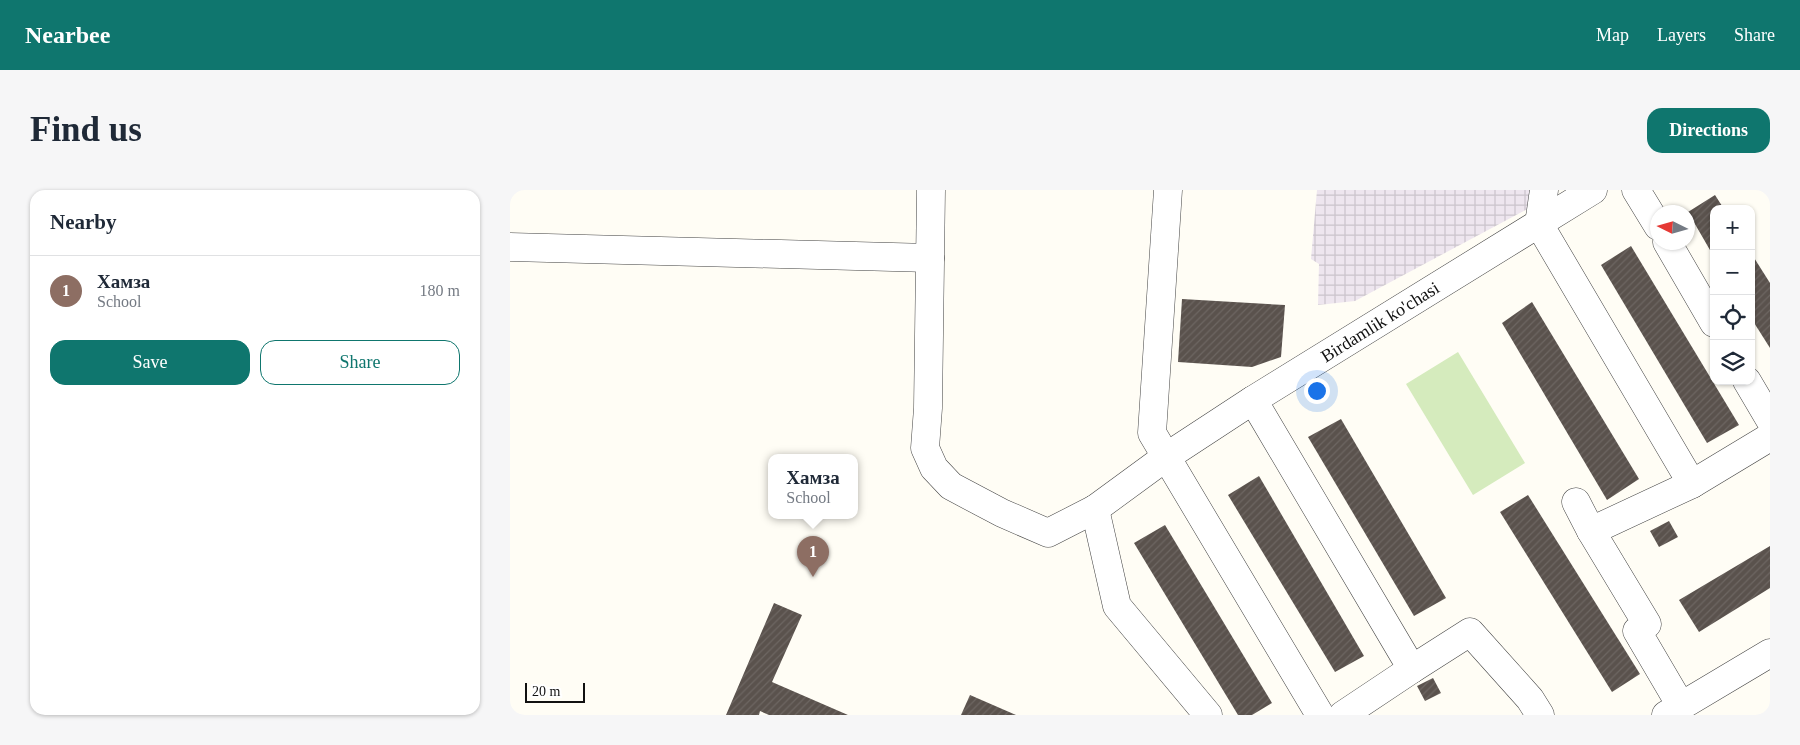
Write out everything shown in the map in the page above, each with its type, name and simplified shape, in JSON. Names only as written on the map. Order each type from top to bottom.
[{"type":"street","points":[[510,247],[930,258],[932,190]]},
{"type":"street","points":[[1168,190],[1152,433],[1320,715]]},
{"type":"street","points":[[1544,190],[1539,224],[1692,484]]},
{"type":"street","points":[[1566,190],[1574,193],[1591,190]]},
{"type":"street","name":"Birdamlik ko'chasi","points":[[930,258],[928,408],[925,448],[934,468],[951,486],[1002,513],[1048,533],[1095,509],[1166,457],[1253,400],[1591,190]]},
{"type":"street","points":[[1636,190],[1650,213]]},
{"type":"street","points":[[1672,250],[1710,316]]},
{"type":"street","points":[[1749,385],[1770,420]]},
{"type":"street","points":[[1253,400],[1412,670]]},
{"type":"street","points":[[1591,531],[1692,484],[1770,437]]},
{"type":"street","points":[[1576,502],[1591,531],[1647,624],[1637,631],[1674,711],[1770,653]]},
{"type":"street","points":[[1095,509],[1117,606],[1208,715]]},
{"type":"street","points":[[1343,715],[1470,632],[1530,699],[1540,715]]},
{"type":"shaded area","points":[[1317,190],[1532,190],[1531,207],[1355,301],[1318,305],[1319,264],[1311,259]]},
{"type":"green space","points":[[1458,352],[1525,463],[1473,495],[1406,384]]},
{"type":"building","points":[[1715,195],[1721,205],[1710,205],[1710,250],[1695,224],[1695,208]]},
{"type":"building","points":[[1631,246],[1710,377],[1710,385],[1715,385],[1739,425],[1707,443],[1601,265]]},
{"type":"building","points":[[1755,259],[1770,283],[1770,348],[1755,324]]},
{"type":"building","points":[[1182,299],[1285,305],[1281,357],[1252,367],[1178,362]]},
{"type":"building","points":[[1532,302],[1639,479],[1607,500],[1502,323]]},
{"type":"building","points":[[1341,419],[1446,598],[1414,616],[1308,437]]},
{"type":"building","points":[[1259,476],[1364,656],[1335,672],[1228,495]]},
{"type":"building","points":[[1528,495],[1640,674],[1612,692],[1500,512]]},
{"type":"building","points":[[1669,521],[1678,537],[1659,547],[1650,531]]},
{"type":"building","points":[[1165,525],[1272,703],[1252,715],[1238,715],[1134,543]]},
{"type":"building","points":[[1770,546],[1770,588],[1699,632],[1679,600]]},
{"type":"building","points":[[774,603],[802,615],[772,682],[848,715],[769,715],[760,711],[759,715],[726,715]]},
{"type":"building","points":[[1433,678],[1441,693],[1425,701],[1417,686]]},
{"type":"building","points":[[970,695],[1016,715],[961,715]]},
{"type":"place","name":"Хамза","points":[[813,577]]}]
